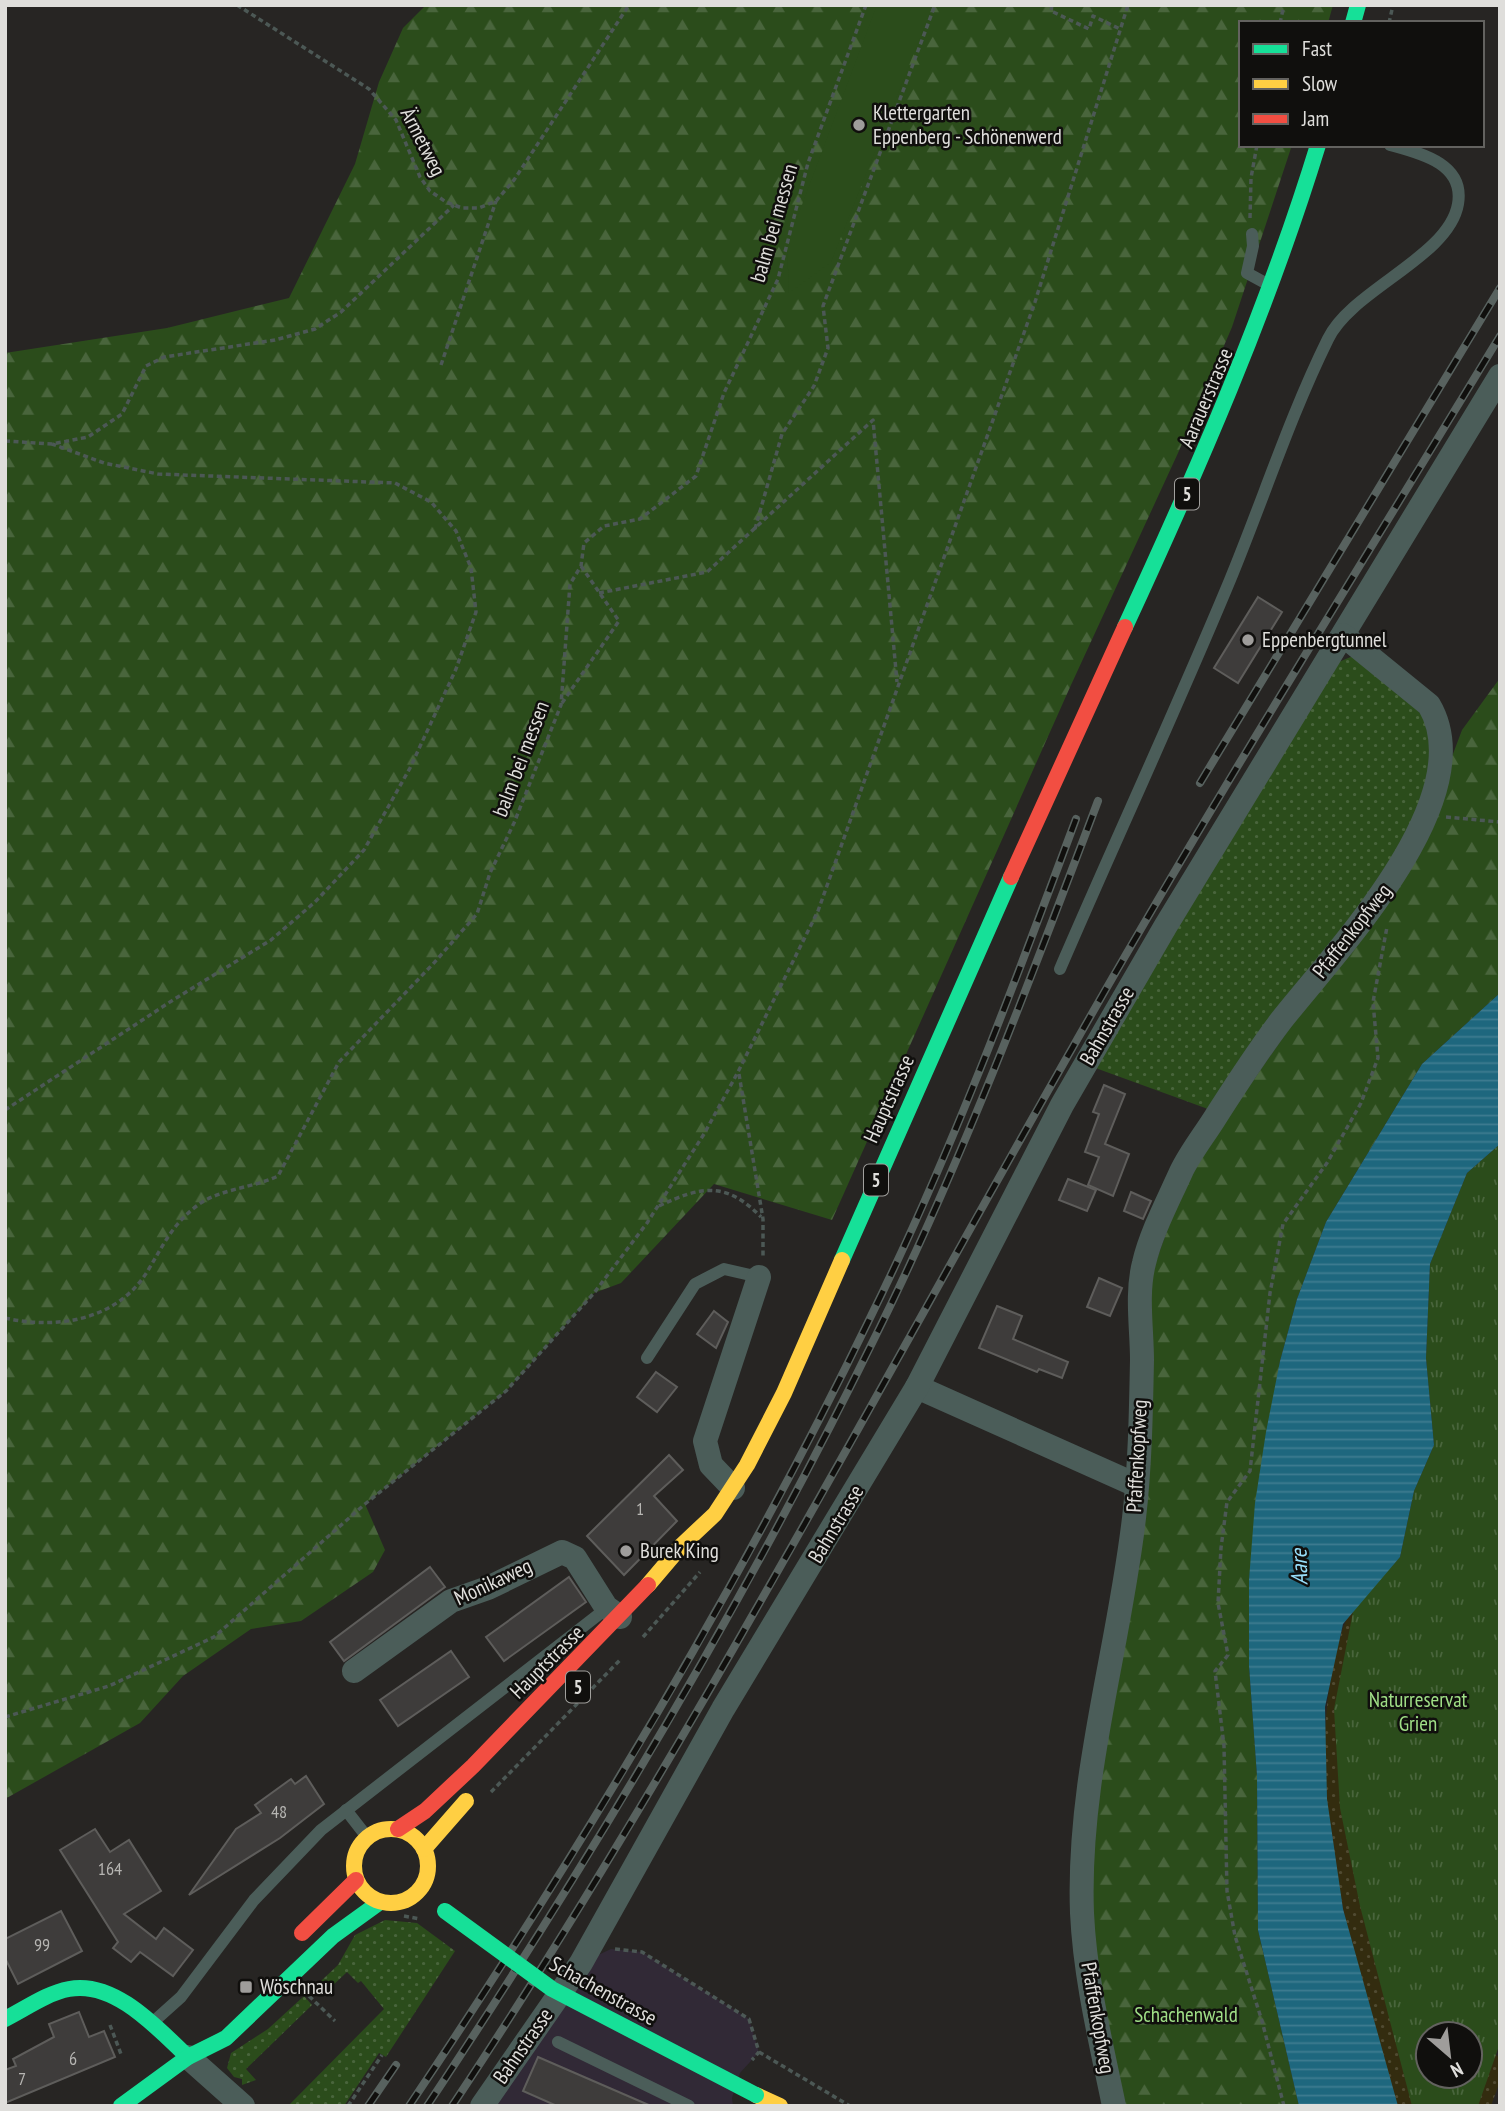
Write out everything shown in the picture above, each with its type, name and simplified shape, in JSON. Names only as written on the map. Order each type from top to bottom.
[{"type":"main road","name":"Aarauerstrasse","points":[[1093,697],[1220,421],[1274,287],[1317,147]]},
{"type":"main road","name":"Hauptstrasse","points":[[695,1557],[715,1514],[733,1488],[784,1393],[972,962],[1093,697]]},
{"type":"main road","name":"Hauptstrasse","points":[[398,1829],[425,1811],[464,1775],[613,1612],[715,1514]]},
{"type":"main road","points":[[424,1849],[475,1792]]},
{"type":"main road","points":[[398,1829],[418,1840],[429,1866],[419,1891],[401,1902],[380,1902],[370,1898],[356,1880],[355,1857],[367,1837],[377,1832],[398,1829]]},
{"type":"main road","points":[[294,1940],[356,1880]]},
{"type":"main road","name":"Schachenstrasse","points":[[419,1891],[552,1989],[779,2106]]},
{"type":"main road","points":[[121,2106],[188,2057],[226,2038],[333,1936],[380,1902]]},
{"type":"main road","points":[[5,2019],[68,1989],[85,1987],[103,1992],[151,2023],[188,2057]]},
{"type":"main road","points":[[188,2057],[205,2028]]},
{"type":"street","name":"Bahnstrasse","points":[[482,2106],[581,1963],[723,1709],[917,1387],[1062,1105],[1165,928],[1500,376]]},
{"type":"street","name":"Pfaffenkopfweg","points":[[1114,2106],[1096,2017],[1082,1916],[1082,1877],[1090,1776],[1135,1517],[1142,1360],[1141,1282],[1144,1260],[1182,1169],[1279,1024],[1395,877],[1427,815],[1440,760],[1442,740],[1438,720],[1429,705],[1343,635]]},
{"type":"street","points":[[733,1488],[711,1465],[705,1441],[759,1277]]},
{"type":"street","points":[[917,1387],[1136,1485]]},
{"type":"street","name":"Monikaweg","points":[[354,1671],[451,1601],[488,1588],[562,1552],[575,1558],[613,1612]]},
{"type":"street","points":[[188,2057],[243,2106]]},
{"type":"lane","points":[[1060,968],[1230,581],[1333,328],[1440,237],[1455,218],[1459,200],[1455,181],[1443,164],[1425,154],[1398,147]]},
{"type":"lane","points":[[1252,234],[1253,246],[1247,273],[1274,287]]},
{"type":"lane","points":[[648,1358],[695,1284],[724,1269],[759,1277]]},
{"type":"lane","points":[[151,2023],[181,1997],[207,1966],[254,1900],[321,1830],[613,1612]]},
{"type":"lane","points":[[346,1810],[367,1837]]},
{"type":"lane","points":[[558,2042],[689,2106]]},
{"type":"path","name":"Ärmetweg","points":[[237,5],[369,89],[396,120],[420,177],[430,191],[454,205]]},
{"type":"path","points":[[441,365],[496,201],[522,169],[629,5]]},
{"type":"path","name":"balm bei messen","points":[[5,1318],[29,1324],[76,1321],[119,1304],[146,1274],[172,1227],[200,1203],[260,1185],[278,1176],[339,1062],[477,914],[490,873],[514,823],[561,705],[570,584],[581,566],[584,543],[604,526],[640,519],[696,477],[724,393],[778,279],[808,163],[866,5]]},
{"type":"path","points":[[755,529],[782,433],[814,386],[828,348],[823,306],[935,5]]},
{"type":"path","points":[[1052,5],[1051,11],[1089,29],[1093,16],[1120,29]]},
{"type":"path","points":[[5,1717],[109,1686],[214,1637],[365,1504],[506,1391],[594,1293],[657,1206],[704,1134],[738,1072],[818,911],[1035,302],[1128,5]]},
{"type":"path","points":[[1252,234],[1248,207],[1257,147]]},
{"type":"path","points":[[5,441],[52,444],[88,437],[122,414],[146,366],[164,357],[275,340],[315,329],[341,312],[454,205],[479,208],[496,201]]},
{"type":"path","points":[[600,593],[707,572],[873,420],[898,684]]},
{"type":"path","points":[[5,1110],[173,1000],[271,940],[315,902],[364,850],[410,768],[456,669],[476,612],[471,568],[456,531],[431,502],[395,483],[158,474],[104,463],[52,444]]},
{"type":"path","points":[[561,705],[619,621],[581,566]]},
{"type":"path","points":[[1427,815],[1500,822]]},
{"type":"path","points":[[1284,2106],[1262,2021],[1235,1937],[1227,1891],[1224,1746],[1215,1671],[1228,1655],[1218,1603],[1220,1548],[1227,1502],[1250,1471],[1270,1293],[1283,1224],[1327,1163],[1361,1102],[1378,1058],[1374,1002],[1390,915]]},
{"type":"path","points":[[738,1072],[763,1219],[765,1250],[759,1277]]},
{"type":"path","points":[[657,1206],[694,1190],[705,1191],[726,1194],[745,1201],[763,1219]]},
{"type":"path","points":[[581,1963],[611,1949],[642,1952],[749,2019],[759,2052],[850,2106]]},
{"type":"path","points":[[305,1992],[335,2021]]},
{"type":"path","points":[[111,2030],[121,2054]]},
{"type":"path","points":[[747,2066],[759,2052]]},
{"type":"path","points":[[348,2106],[382,2055]]},
{"type":"shaded area","points":[[611,1949],[642,1952],[749,2019],[759,2052],[740,2073],[732,2098],[733,2106],[482,2106],[581,1963]]},
{"type":"green space","points":[[426,5],[1333,5],[1329,21],[1239,21],[1239,147],[1291,147],[1232,327],[1178,453],[1071,685],[832,1220],[714,1184],[621,1283],[594,1293],[506,1391],[365,1504],[385,1550],[373,1572],[301,1621],[251,1629],[183,1676],[140,1723],[5,1799],[5,353],[167,328],[289,298],[355,164],[379,82],[403,28]]},
{"type":"green space","name":"Klettergarten Eppenberg - Schönenwerd","points":[[877,5],[933,5],[831,262],[789,293],[787,245]]},
{"type":"green space","points":[[1353,656],[1372,665],[1434,727],[1429,781],[1395,864],[1208,1109],[1090,1066],[1334,664]]},
{"type":"green space","name":"Schachenwald","points":[[1500,678],[1500,993],[1422,1064],[1326,1222],[1297,1299],[1280,1361],[1249,1580],[1249,1666],[1257,1776],[1258,1930],[1299,2106],[1114,2106],[1082,1916],[1135,1517],[1146,1290],[1186,1177],[1421,839],[1462,730]]},
{"type":"green space","name":"Naturreservat Grien","points":[[1500,1144],[1500,2043],[1484,2089],[1484,2020],[1414,2020],[1414,2090],[1484,2090],[1478,2106],[1412,2106],[1360,1906],[1340,1808],[1334,1709],[1354,1607],[1400,1557],[1414,1491],[1434,1445],[1426,1358],[1430,1264],[1467,1173]]},
{"type":"green space","points":[[385,1920],[417,1923],[455,1951],[386,2057],[379,2053],[344,2106],[288,2106],[384,2009],[361,1981],[358,1983],[347,1972],[329,1989],[321,1981],[338,1965],[355,1935]]},
{"type":"green space","points":[[304,1996],[312,2005],[246,2069],[256,2080],[242,2085],[242,2079],[234,2077],[227,2068],[231,2053],[268,2029]]},
{"type":"sand","points":[[1354,1607],[1469,2020],[1414,2020],[1414,2090],[1484,2090],[1484,2046],[1500,2058],[1500,2081],[1491,2106],[1398,2106],[1382,2057],[1366,2003],[1339,1888],[1325,1773],[1326,1718],[1333,1667],[1346,1621]]},
{"type":"water","name":"Aare","points":[[1500,993],[1500,1144],[1467,1173],[1430,1264],[1426,1358],[1434,1445],[1414,1491],[1400,1557],[1343,1624],[1325,1707],[1327,1799],[1343,1909],[1398,2106],[1299,2106],[1258,1930],[1257,1776],[1249,1666],[1249,1580],[1255,1503],[1266,1432],[1280,1361],[1297,1299],[1326,1222],[1422,1064]]},
{"type":"building","name":"Eppenbergtunnel","points":[[1258,597],[1282,612],[1238,683],[1214,668]]},
{"type":"building","points":[[1104,1085],[1125,1094],[1105,1144],[1129,1154],[1113,1196],[1088,1185],[1099,1157],[1085,1152],[1099,1114],[1093,1112]]},
{"type":"building","points":[[1068,1179],[1096,1190],[1087,1211],[1059,1200]]},
{"type":"building","points":[[1131,1192],[1151,1201],[1143,1219],[1124,1211]]},
{"type":"building","points":[[1099,1278],[1122,1288],[1110,1316],[1087,1307]]},
{"type":"building","points":[[997,1306],[1022,1316],[1013,1339],[1068,1362],[1062,1378],[1039,1369],[1037,1372],[979,1348]]},
{"type":"building","points":[[714,1311],[728,1322],[716,1348],[697,1334]]},
{"type":"building","points":[[656,1372],[677,1387],[657,1412],[637,1397]]},
{"type":"building","points":[[669,1455],[683,1470],[654,1496],[677,1521],[624,1575],[587,1536]]},
{"type":"building","points":[[430,1567],[445,1587],[344,1661],[330,1642]]},
{"type":"building","points":[[569,1577],[586,1602],[504,1661],[486,1637]]},
{"type":"building","points":[[451,1651],[469,1677],[398,1726],[380,1700]]},
{"type":"building","points":[[306,1776],[324,1804],[280,1838],[189,1895],[236,1829],[261,1813],[255,1805],[291,1779],[295,1784]]},
{"type":"building","points":[[95,1829],[110,1852],[129,1840],[161,1891],[124,1914],[156,1939],[164,1928],[193,1950],[173,1976],[140,1952],[131,1962],[113,1948],[118,1942],[60,1850]]},
{"type":"building","points":[[61,1911],[82,1951],[18,1984],[5,1958],[5,1939]]},
{"type":"building","points":[[79,2012],[89,2037],[104,2031],[115,2057],[5,2103],[5,2070],[16,2066],[13,2059],[54,2037],[49,2024]]},
{"type":"building","points":[[538,2057],[651,2106],[557,2106],[523,2091]]},
{"type":"railway","points":[[1200,783],[1500,288]]},
{"type":"railway","points":[[452,2106],[617,1846],[772,1581],[1125,955],[1500,336]]},
{"type":"railway","points":[[427,2106],[550,1916],[667,1724],[829,1428],[911,1263],[940,1198],[1022,1000],[1098,801]]},
{"type":"railway","points":[[409,2106],[595,1818],[711,1621],[819,1420],[899,1257],[954,1133],[1076,819]]},
{"type":"railway","points":[[368,2106],[396,2065]]},
{"type":"traffic: fast","points":[[1354,21],[1358,5]]},
{"type":"traffic: fast","points":[[1125,627],[1230,389],[1277,268],[1317,147]]},
{"type":"traffic: fast","points":[[842,1260],[1011,877]]},
{"type":"traffic: fast","points":[[121,2106],[188,2057],[226,2038],[333,1936],[380,1902]]},
{"type":"traffic: fast","points":[[445,1911],[552,1989],[756,2095]]},
{"type":"traffic: fast","points":[[5,2019],[53,1994],[86,1988],[103,1992],[134,2009],[188,2057]]},
{"type":"traffic: slow","points":[[648,1585],[682,1545],[715,1514],[747,1465],[784,1393],[842,1260]]},
{"type":"traffic: slow","points":[[424,1849],[466,1801]]},
{"type":"traffic: slow","points":[[384,1829],[398,1829],[412,1835],[422,1845],[428,1866],[422,1887],[412,1897],[398,1903],[384,1903],[370,1897],[360,1887],[354,1873],[354,1859],[360,1845],[370,1835],[384,1829]]},
{"type":"traffic: slow","points":[[756,2095],[780,2106]]},
{"type":"traffic: jam","points":[[1011,877],[1125,627]]},
{"type":"traffic: jam","points":[[398,1829],[425,1811],[473,1766],[648,1585]]},
{"type":"traffic: jam","points":[[302,1933],[356,1880]]},
{"type":"place","name":"Klettergarten Eppenberg - Schönenwerd","points":[[859,125]]},
{"type":"place","name":"Eppenbergtunnel","points":[[1248,640]]},
{"type":"place","name":"Burek King","points":[[626,1551]]},
{"type":"place","name":"Wöschnau","points":[[246,1987]]}]
